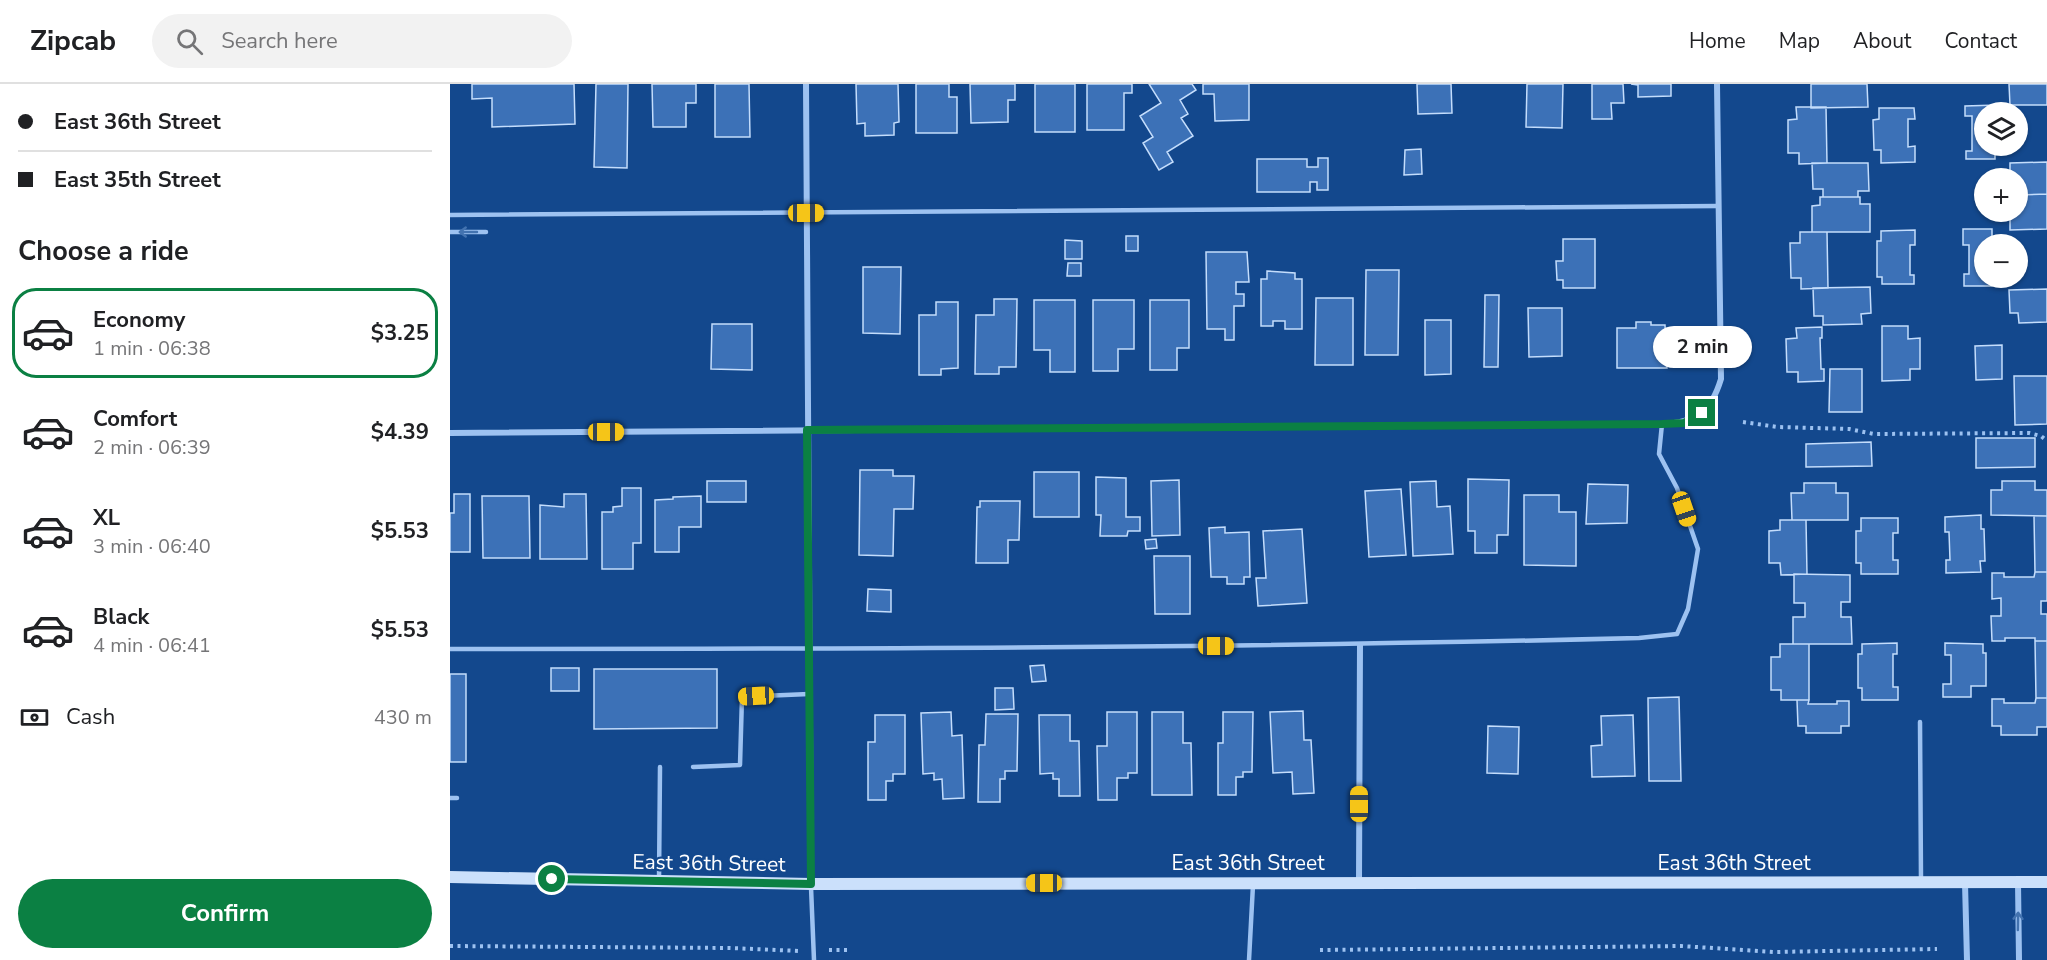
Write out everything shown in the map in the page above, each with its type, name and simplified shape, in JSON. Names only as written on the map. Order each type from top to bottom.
[{"type":"main road","name":"East 36th Street","points":[[450,877],[811,884],[2047,882]]},
{"type":"street","points":[[806,84],[811,884]]},
{"type":"street","points":[[450,433],[1684,423],[1702,413],[1709,406],[1721,379],[1717,84]]},
{"type":"street","points":[[1359,882],[1360,645]]},
{"type":"street","points":[[2018,882],[2019,960]]},
{"type":"street","points":[[1965,883],[1967,960]]},
{"type":"lane","points":[[450,215],[1718,206]]},
{"type":"lane","points":[[450,232],[486,232]]},
{"type":"lane","points":[[450,649],[1360,645],[1639,638],[1677,634],[1688,609],[1698,549],[1677,488],[1659,454],[1662,424]]},
{"type":"lane","points":[[693,767],[740,765],[742,697],[809,694]]},
{"type":"lane","points":[[1920,722],[1920,882]]},
{"type":"lane","points":[[659,881],[660,767]]},
{"type":"lane","points":[[450,798],[457,798]]},
{"type":"lane","points":[[1249,960],[1254,883]]},
{"type":"lane","points":[[811,884],[814,960]]},
{"type":"path","points":[[1743,422],[1778,427],[1850,429],[1874,434],[2029,433],[2041,436],[2047,441]]},
{"type":"path","points":[[450,946],[730,948],[782,951]]},
{"type":"path","points":[[1320,950],[1670,946],[1774,952],[1937,949]]},
{"type":"building","points":[[472,84],[574,84],[575,124],[492,127],[492,98],[472,99]]},
{"type":"building","points":[[596,84],[628,84],[627,168],[594,167]]},
{"type":"building","points":[[652,84],[696,84],[696,103],[686,103],[686,127],[653,127]]},
{"type":"building","points":[[715,84],[749,84],[750,137],[715,137]]},
{"type":"building","points":[[856,84],[898,84],[899,122],[894,123],[894,135],[865,136],[865,123],[857,124]]},
{"type":"building","points":[[916,84],[949,84],[949,97],[957,97],[957,133],[916,133]]},
{"type":"building","points":[[970,84],[1015,84],[1015,100],[1008,100],[1008,122],[971,123]]},
{"type":"building","points":[[1035,84],[1075,84],[1075,132],[1035,132]]},
{"type":"building","points":[[1087,84],[1132,84],[1132,93],[1124,93],[1124,130],[1087,130]]},
{"type":"building","points":[[1149,84],[1192,84],[1196,90],[1180,100],[1188,114],[1181,118],[1193,136],[1167,152],[1173,162],[1159,170],[1143,143],[1153,137],[1140,116],[1161,103]]},
{"type":"building","points":[[1203,84],[1249,84],[1249,120],[1215,121],[1214,94],[1203,94]]},
{"type":"building","points":[[1417,84],[1451,84],[1452,113],[1418,114]]},
{"type":"building","points":[[1527,84],[1563,84],[1562,128],[1526,127]]},
{"type":"building","points":[[1592,84],[1623,84],[1624,103],[1611,103],[1612,119],[1592,119]]},
{"type":"building","points":[[1631,84],[1671,84],[1671,96],[1638,97],[1638,85]]},
{"type":"building","points":[[1811,84],[1867,84],[1868,107],[1811,108]]},
{"type":"building","points":[[2009,84],[2047,84],[2047,105],[2010,102]]},
{"type":"building","points":[[1965,106],[1974,106],[1974,156],[1995,156],[1995,159],[1966,159],[1966,151],[1972,151],[1972,116],[1965,116]]},
{"type":"building","points":[[1796,107],[1826,107],[1827,163],[1799,164],[1799,153],[1788,153],[1788,120],[1797,119]]},
{"type":"building","points":[[1879,108],[1914,108],[1915,119],[1908,119],[1908,147],[1915,146],[1915,162],[1881,163],[1881,150],[1874,150],[1873,120],[1879,119]]},
{"type":"building","points":[[1421,149],[1422,174],[1404,175],[1405,150]]},
{"type":"building","points":[[1318,158],[1328,158],[1328,190],[1317,190],[1317,182],[1310,182],[1310,192],[1257,192],[1257,159],[1307,159],[1307,167],[1318,167]]},
{"type":"building","points":[[2047,162],[2047,194],[2028,195],[2028,168],[2010,168],[2010,163]]},
{"type":"building","points":[[1812,163],[1868,163],[1869,191],[1858,191],[1858,197],[1823,197],[1823,189],[1813,189]]},
{"type":"building","points":[[2047,194],[2047,229],[2010,230],[2010,222],[2028,222],[2028,195]]},
{"type":"building","points":[[1820,197],[1860,197],[1860,204],[1870,204],[1870,232],[1812,232],[1812,206],[1820,205]]},
{"type":"building","points":[[1963,229],[1992,229],[1992,234],[1974,234],[1974,286],[1964,286],[1964,274],[1969,274],[1969,245],[1963,245]]},
{"type":"building","points":[[1915,230],[1915,245],[1910,245],[1910,275],[1914,275],[1914,284],[1882,284],[1882,277],[1877,277],[1877,241],[1881,241],[1881,231]]},
{"type":"building","points":[[1800,232],[1827,232],[1828,288],[1801,289],[1801,278],[1791,278],[1790,243],[1800,243]]},
{"type":"building","points":[[1126,236],[1138,236],[1138,251],[1126,251]]},
{"type":"building","points":[[1563,239],[1595,239],[1595,288],[1563,288],[1563,280],[1557,280],[1556,261],[1563,261]]},
{"type":"building","points":[[1065,240],[1082,241],[1082,259],[1065,259]]},
{"type":"building","points":[[1206,252],[1247,252],[1249,282],[1236,282],[1236,294],[1244,294],[1244,306],[1234,306],[1234,340],[1225,340],[1225,329],[1207,329]]},
{"type":"building","points":[[1068,263],[1081,263],[1081,276],[1067,276]]},
{"type":"building","points":[[863,267],[901,267],[900,334],[863,333]]},
{"type":"building","points":[[1366,270],[1399,270],[1398,355],[1365,355]]},
{"type":"building","points":[[1267,271],[1295,273],[1295,279],[1302,279],[1302,329],[1285,329],[1285,321],[1273,321],[1273,326],[1261,326],[1261,279],[1267,279]]},
{"type":"building","points":[[1870,287],[1871,313],[1861,314],[1862,324],[1823,325],[1823,316],[1814,316],[1813,288]]},
{"type":"building","points":[[2047,289],[2047,322],[2019,323],[2018,313],[2010,313],[2009,290]]},
{"type":"building","points":[[1485,295],[1499,295],[1498,367],[1484,367]]},
{"type":"building","points":[[1316,298],[1353,298],[1353,365],[1315,365]]},
{"type":"building","points":[[994,299],[1017,299],[1016,367],[999,367],[999,374],[975,374],[976,315],[994,315]]},
{"type":"building","points":[[1034,300],[1075,300],[1075,372],[1050,372],[1050,350],[1034,350]]},
{"type":"building","points":[[1093,300],[1134,300],[1134,349],[1118,349],[1118,371],[1093,371]]},
{"type":"building","points":[[1150,300],[1189,300],[1189,348],[1177,348],[1177,370],[1150,370]]},
{"type":"building","points":[[936,302],[958,302],[958,368],[941,369],[941,375],[919,375],[919,315],[936,315]]},
{"type":"building","points":[[1528,308],[1562,308],[1562,356],[1529,357]]},
{"type":"building","points":[[1425,320],[1451,320],[1451,374],[1425,375]]},
{"type":"building","points":[[1636,322],[1665,325],[1667,368],[1617,368],[1617,328],[1636,328]]},
{"type":"building","points":[[712,324],[752,324],[752,370],[711,369]]},
{"type":"building","points":[[1882,326],[1908,326],[1908,339],[1920,338],[1920,369],[1910,369],[1910,380],[1882,381]]},
{"type":"building","points":[[1822,327],[1821,369],[1824,369],[1824,381],[1798,382],[1798,372],[1787,372],[1786,339],[1797,338],[1796,328]]},
{"type":"building","points":[[2002,345],[2002,379],[1976,380],[1975,346]]},
{"type":"building","points":[[1830,369],[1862,369],[1862,412],[1829,412]]},
{"type":"building","points":[[2014,376],[2047,376],[2047,424],[2015,425]]},
{"type":"building","points":[[1976,438],[2035,438],[2035,467],[1976,468]]},
{"type":"building","points":[[1871,442],[1872,466],[1806,467],[1806,444]]},
{"type":"building","points":[[860,470],[893,470],[893,476],[914,476],[913,509],[894,509],[893,556],[859,555]]},
{"type":"building","points":[[1034,472],[1079,472],[1079,517],[1034,517]]},
{"type":"building","points":[[1096,477],[1126,478],[1126,517],[1140,517],[1140,531],[1128,531],[1127,536],[1100,536],[1101,515],[1096,515]]},
{"type":"building","points":[[1468,479],[1509,480],[1508,535],[1497,535],[1497,553],[1475,553],[1475,531],[1468,531]]},
{"type":"building","points":[[1179,480],[1180,535],[1152,536],[1151,481]]},
{"type":"building","points":[[707,481],[746,481],[746,502],[707,502]]},
{"type":"building","points":[[1436,481],[1437,507],[1450,506],[1453,554],[1413,556],[1410,482]]},
{"type":"building","points":[[2002,481],[2035,481],[2035,490],[2047,490],[2047,516],[1991,515],[1991,490],[2002,490]]},
{"type":"building","points":[[1804,483],[1836,483],[1836,493],[1848,493],[1848,520],[1792,520],[1791,493],[1804,493]]},
{"type":"building","points":[[1588,484],[1628,485],[1627,523],[1586,524]]},
{"type":"building","points":[[622,488],[641,488],[641,543],[633,543],[633,569],[602,569],[602,512],[613,512],[613,507],[622,506]]},
{"type":"building","points":[[1401,489],[1406,555],[1369,557],[1365,491]]},
{"type":"building","points":[[454,494],[470,494],[470,552],[450,552],[450,513],[454,513]]},
{"type":"building","points":[[564,494],[586,494],[587,559],[540,559],[540,505],[564,507]]},
{"type":"building","points":[[1524,495],[1559,495],[1559,512],[1576,512],[1576,566],[1524,565]]},
{"type":"building","points":[[482,496],[529,496],[530,558],[483,558]]},
{"type":"building","points":[[701,496],[701,527],[679,527],[679,552],[655,552],[655,500]]},
{"type":"building","points":[[980,501],[1020,501],[1019,540],[1008,540],[1008,563],[976,563],[977,507],[980,507]]},
{"type":"building","points":[[1981,515],[1985,561],[1980,561],[1981,572],[1946,573],[1946,560],[1950,560],[1949,532],[1945,532],[1945,517]]},
{"type":"building","points":[[2034,516],[2047,516],[2047,572],[2035,572]]},
{"type":"building","points":[[1861,518],[1898,518],[1898,533],[1893,533],[1893,560],[1898,560],[1898,574],[1861,574],[1861,563],[1856,563],[1856,531],[1861,531]]},
{"type":"building","points":[[1780,520],[1806,520],[1807,574],[1781,575],[1780,563],[1769,563],[1769,531],[1780,530]]},
{"type":"building","points":[[1225,527],[1225,533],[1249,532],[1250,577],[1244,577],[1244,584],[1227,584],[1227,577],[1211,577],[1209,528]]},
{"type":"building","points":[[1302,529],[1307,603],[1258,606],[1256,578],[1266,578],[1263,531]]},
{"type":"building","points":[[1156,539],[1157,548],[1146,549],[1145,540]]},
{"type":"building","points":[[1154,556],[1190,556],[1190,614],[1155,614]]},
{"type":"building","points":[[2035,572],[2047,572],[2047,601],[2041,601],[2041,614],[2047,614],[2047,641],[2035,641],[2035,638],[2005,638],[2005,641],[1992,641],[1991,616],[2001,616],[2001,598],[1992,599],[1992,573],[2004,573],[2004,577],[2034,577]]},
{"type":"building","points":[[1794,574],[1850,575],[1850,602],[1841,602],[1841,617],[1851,617],[1852,644],[1793,644],[1793,617],[1805,617],[1805,603],[1794,603]]},
{"type":"building","points":[[868,589],[891,590],[891,612],[867,611]]},
{"type":"building","points":[[2035,641],[2047,641],[2047,698],[2036,698]]},
{"type":"building","points":[[1897,643],[1897,654],[1893,654],[1893,687],[1898,687],[1898,700],[1862,700],[1862,688],[1858,688],[1858,654],[1862,654],[1862,644]]},
{"type":"building","points":[[1945,643],[1983,644],[1983,653],[1986,653],[1986,686],[1971,686],[1971,697],[1943,697],[1943,684],[1951,684],[1951,655],[1945,655]]},
{"type":"building","points":[[1780,644],[1809,644],[1809,700],[1781,700],[1781,690],[1771,690],[1771,657],[1780,657]]},
{"type":"building","points":[[1044,665],[1046,681],[1032,682],[1030,666]]},
{"type":"building","points":[[551,668],[579,668],[579,691],[551,691]]},
{"type":"building","points":[[594,669],[717,669],[717,728],[594,729]]},
{"type":"building","points":[[450,674],[466,674],[466,762],[450,762]]},
{"type":"building","points":[[995,688],[1013,688],[1014,709],[995,710]]},
{"type":"building","points":[[1679,697],[1681,781],[1649,781],[1648,698]]},
{"type":"building","points":[[2036,698],[2047,698],[2047,727],[2037,727],[2037,735],[2001,735],[2001,726],[1992,726],[1992,699],[2004,699],[2004,703],[2035,703]]},
{"type":"building","points":[[1797,700],[1809,700],[1808,704],[1837,704],[1837,701],[1849,701],[1849,726],[1841,726],[1841,733],[1806,733],[1806,726],[1798,726]]},
{"type":"building","points":[[1303,711],[1304,740],[1311,740],[1314,793],[1293,794],[1292,772],[1273,773],[1270,712]]},
{"type":"building","points":[[951,712],[952,736],[962,735],[964,798],[943,799],[942,779],[934,780],[934,773],[923,774],[921,713]]},
{"type":"building","points":[[1107,712],[1137,712],[1137,773],[1128,773],[1128,778],[1117,778],[1117,800],[1098,800],[1097,746],[1107,746]]},
{"type":"building","points":[[1152,712],[1183,712],[1183,743],[1191,743],[1192,795],[1152,795]]},
{"type":"building","points":[[1223,712],[1253,712],[1252,772],[1243,772],[1243,777],[1236,777],[1236,795],[1218,795],[1218,743],[1223,743]]},
{"type":"building","points":[[986,714],[1018,714],[1017,771],[1005,771],[1005,779],[1000,779],[1000,802],[978,802],[979,745],[985,745]]},
{"type":"building","points":[[875,715],[905,715],[905,774],[893,774],[893,781],[886,781],[886,800],[868,800],[868,742],[875,742]]},
{"type":"building","points":[[1039,715],[1070,715],[1070,741],[1079,741],[1080,796],[1059,796],[1059,779],[1053,779],[1053,773],[1040,774]]},
{"type":"building","points":[[1633,715],[1635,776],[1592,777],[1591,746],[1602,745],[1601,716]]},
{"type":"building","points":[[1488,726],[1519,727],[1518,774],[1487,773]]},
{"type":"route","points":[[552,879],[811,884],[807,430],[1675,424],[1684,423],[1702,413]]}]
